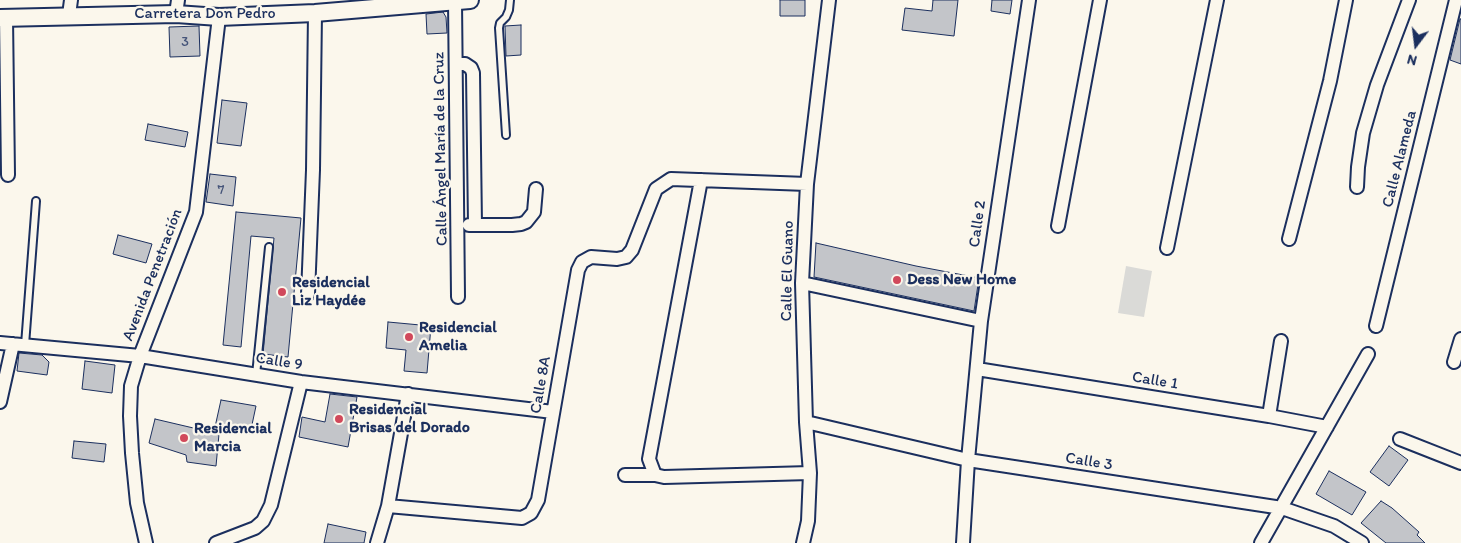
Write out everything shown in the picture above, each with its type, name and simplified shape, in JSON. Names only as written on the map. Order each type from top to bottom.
[{"type":"street","name":"Calle El Guano","points":[[803,543],[808,521],[810,473],[806,422],[802,283],[807,184],[829,0]]},
{"type":"street","name":"Calle 2","points":[[963,543],[968,460],[981,321],[1029,0]]},
{"type":"street","points":[[1058,226],[1100,0]]},
{"type":"street","points":[[1167,248],[1217,0]]},
{"type":"street","points":[[1289,239],[1330,81],[1346,0]]},
{"type":"street","points":[[1357,187],[1363,133],[1368,114],[1385,60],[1409,0]]},
{"type":"street","name":"Calle Alameda","points":[[1376,326],[1456,0]]},
{"type":"street","name":"Carretera Don Pedro","points":[[3,17],[70,8],[177,7],[219,17],[315,12],[402,3],[463,1]]},
{"type":"street","name":"Calle Ángel María de la Cruz","points":[[458,296],[456,64],[463,1]]},
{"type":"street","points":[[308,294],[313,170],[315,12]]},
{"type":"street","points":[[3,17],[8,175]]},
{"type":"street","name":"Avenida Penetración","points":[[146,543],[137,503],[132,453],[131,386],[140,356],[196,212],[219,17]]},
{"type":"street","points":[[456,64],[466,64],[474,73],[475,225]]},
{"type":"street","name":"Calle 8A","points":[[388,506],[522,518],[531,513],[538,500],[578,270],[582,262],[591,258],[617,259],[626,257],[632,250],[656,189],[670,179],[700,180]]},
{"type":"street","points":[[655,475],[649,459],[700,180],[807,184]]},
{"type":"street","points":[[458,226],[521,224],[526,222],[534,212],[536,189]]},
{"type":"street","points":[[802,283],[981,321]]},
{"type":"street","points":[[1454,362],[1461,339]]},
{"type":"street","points":[[1269,416],[1281,341]]},
{"type":"street","name":"Calle 9","points":[[0,343],[140,356],[301,382],[553,412]]},
{"type":"street","points":[[0,402],[19,344]]},
{"type":"street","points":[[1260,543],[1282,508],[1368,354]]},
{"type":"street","name":"Calle 1","points":[[977,369],[1327,427]]},
{"type":"street","points":[[216,543],[255,528],[263,521],[271,505],[301,382]]},
{"type":"street","points":[[377,543],[388,506],[408,394]]},
{"type":"street","name":"Calle 3","points":[[806,422],[968,460],[1282,508],[1334,526],[1362,543]]},
{"type":"street","points":[[1400,439],[1461,463]]},
{"type":"street","points":[[625,475],[655,475],[664,477],[810,473]]},
{"type":"lane","points":[[506,135],[499,28],[500,23],[506,17],[509,10],[510,0]]},
{"type":"lane","points":[[19,344],[36,201]]},
{"type":"lane","points":[[256,375],[269,247]]},
{"type":"shaded area","points":[[1126,266],[1152,271],[1144,317],[1118,313]]},
{"type":"building","points":[[780,0],[805,0],[805,16],[780,16]]},
{"type":"building","points":[[933,0],[958,0],[954,36],[902,30],[905,8],[932,11]]},
{"type":"building","points":[[992,0],[1012,0],[1010,14],[991,11]]},
{"type":"building","points":[[443,12],[446,17],[447,33],[427,34],[426,14]]},
{"type":"building","points":[[1461,19],[1461,64],[1450,60]]},
{"type":"building","points":[[521,25],[521,55],[506,56],[505,26]]},
{"type":"building","points":[[199,26],[200,56],[170,57],[169,27]]},
{"type":"building","points":[[222,100],[247,103],[241,146],[217,143]]},
{"type":"building","points":[[148,124],[188,132],[185,147],[145,140]]},
{"type":"building","points":[[210,174],[236,177],[233,206],[206,202]]},
{"type":"building","name":"Residencial Liz Haydée","points":[[236,212],[301,218],[288,357],[263,354],[274,238],[251,236],[241,347],[223,345]]},
{"type":"building","points":[[118,235],[152,244],[146,263],[113,254]]},
{"type":"building","name":"Dess New Home","points":[[816,243],[979,278],[974,311],[814,277]]},
{"type":"building","name":"Residencial Amelia","points":[[388,322],[431,326],[427,373],[404,371],[406,350],[386,348]]},
{"type":"building","points":[[19,353],[42,355],[49,362],[47,375],[17,371]]},
{"type":"building","points":[[85,361],[115,365],[112,393],[82,389]]},
{"type":"building","name":"Residencial Brisas del Dorado","points":[[330,394],[357,397],[348,447],[299,437],[302,417],[325,422]]},
{"type":"building","points":[[221,400],[256,406],[250,434],[215,427]]},
{"type":"building","name":"Residencial Marcia","points":[[155,419],[219,434],[216,466],[187,462],[186,455],[149,443]]},
{"type":"building","points":[[74,441],[106,444],[104,462],[72,458]]},
{"type":"building","points":[[1389,446],[1408,460],[1389,486],[1370,472]]},
{"type":"building","points":[[1329,471],[1366,492],[1352,515],[1316,494]]},
{"type":"building","points":[[1381,501],[1392,508],[1419,532],[1417,535],[1425,543],[1386,543],[1361,523]]},
{"type":"building","points":[[328,524],[366,532],[364,543],[324,543]]},
{"type":"place","name":"Dess New Home","points":[[897,280]]},
{"type":"place","name":"Residencial Liz Haydée","points":[[282,292]]},
{"type":"place","name":"Residencial Amelia","points":[[409,337]]},
{"type":"place","name":"Residencial Brisas del Dorado","points":[[339,419]]},
{"type":"place","name":"Residencial Marcia","points":[[184,438]]}]
